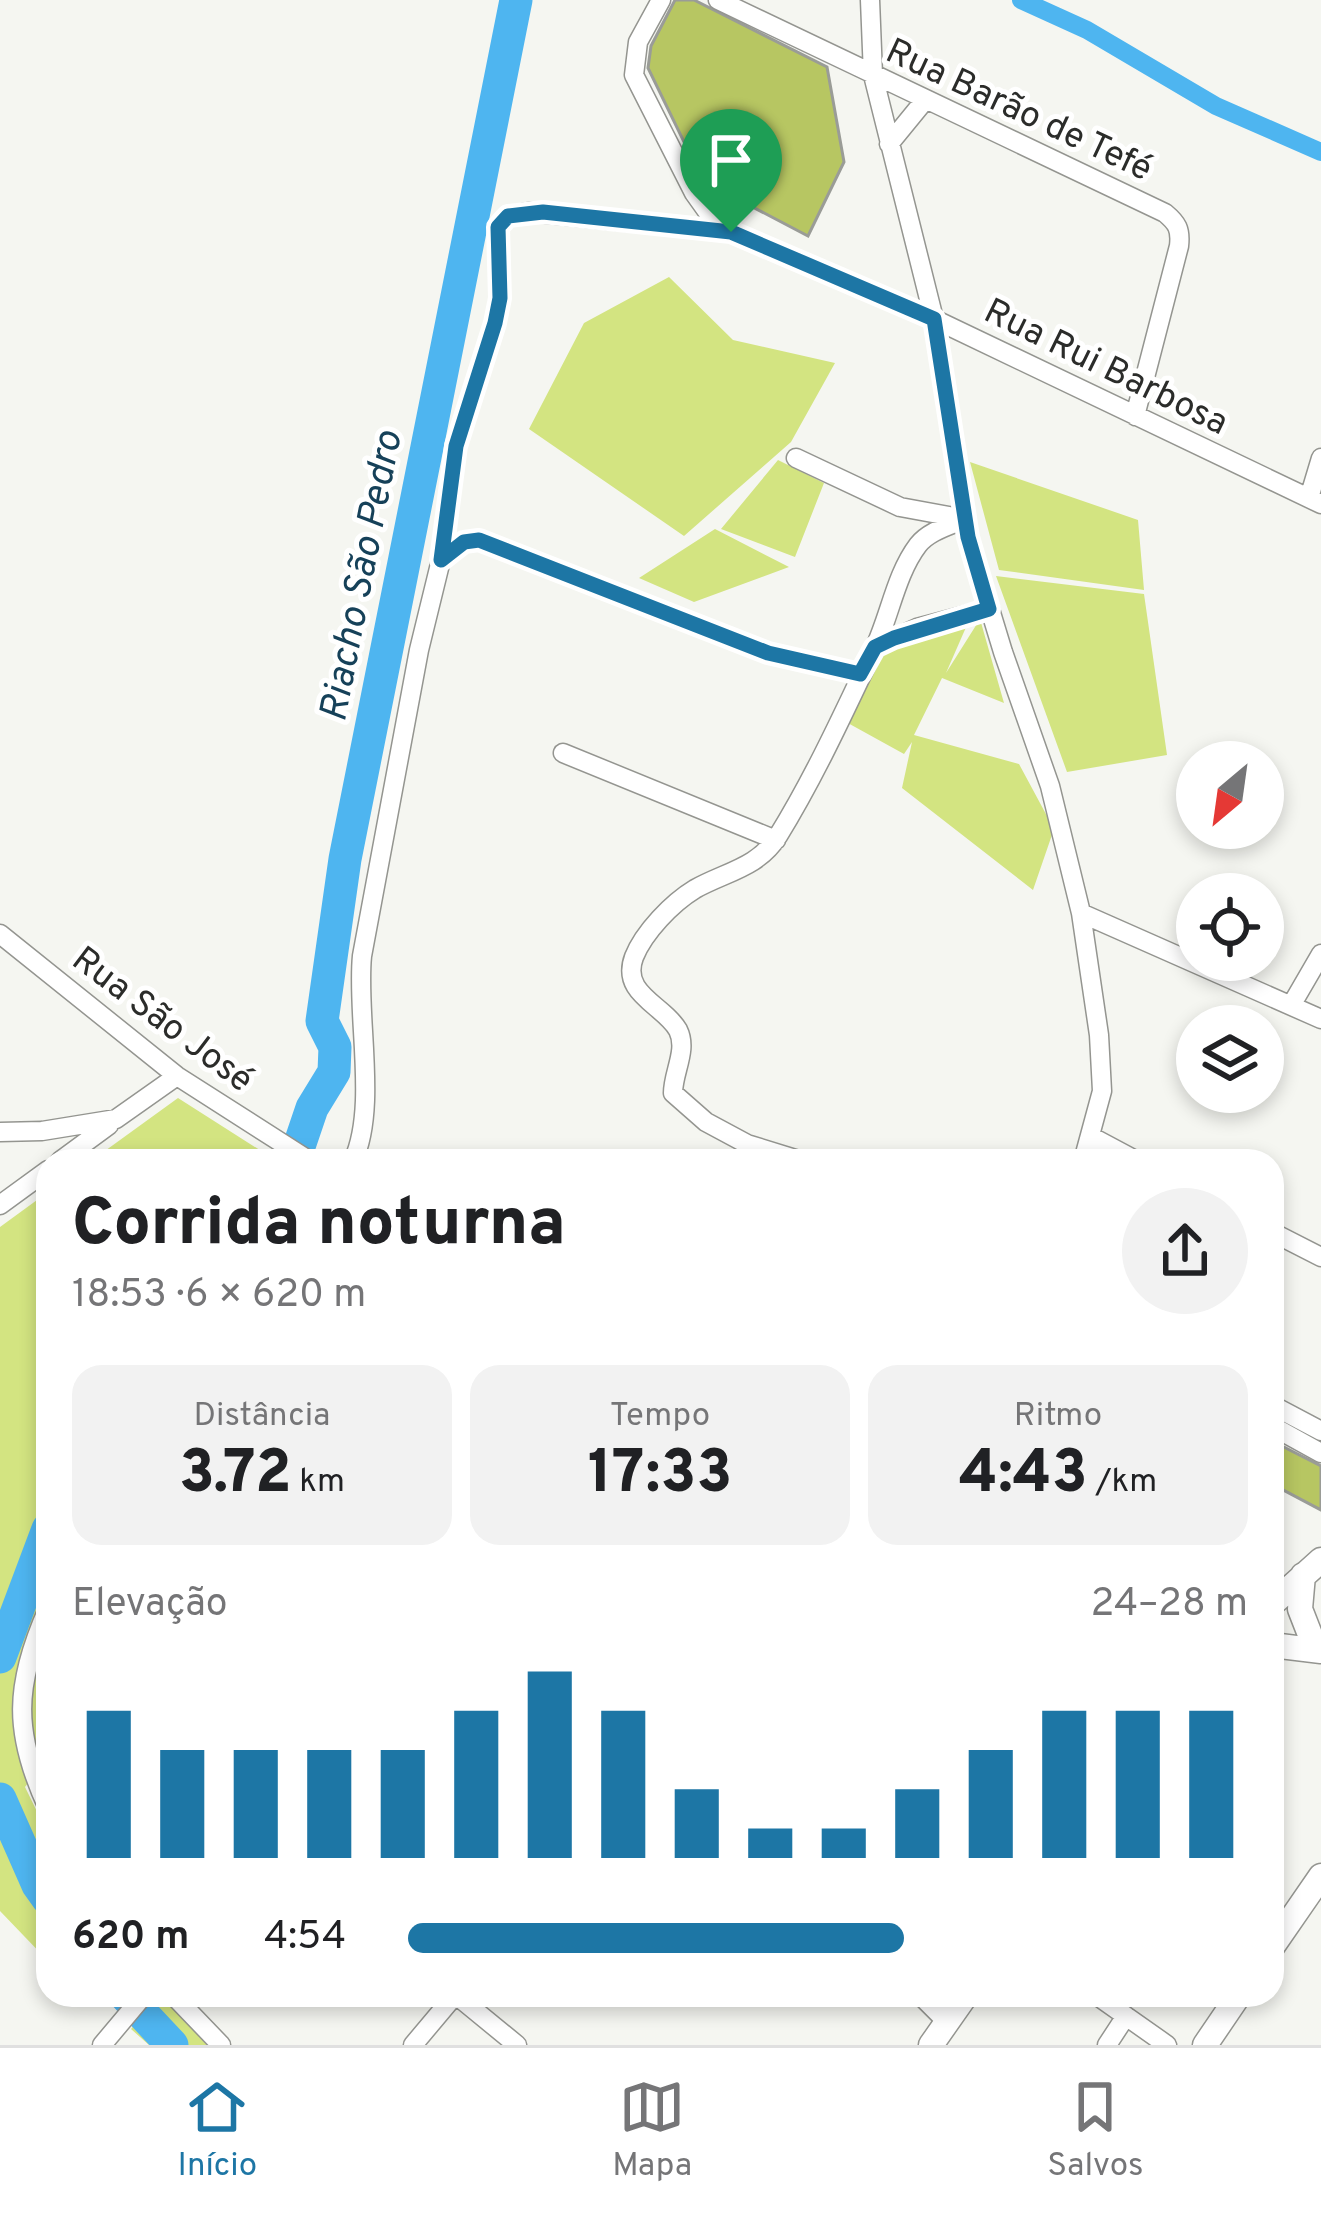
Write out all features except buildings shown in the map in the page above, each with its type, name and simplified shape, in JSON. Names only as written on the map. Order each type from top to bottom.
[{"type":"main road","points":[[1284,1593],[1312,1568]]},
{"type":"main road","points":[[1312,1568],[1300,1609],[1318,1651]]},
{"type":"main road","points":[[1284,1647],[1318,1651]]},
{"type":"main road","points":[[1284,1930],[1321,1876]]},
{"type":"main road","points":[[931,2045],[958,2007]]},
{"type":"main road","points":[[1205,2045],[1231,2007]]},
{"type":"street","points":[[661,0],[638,42],[634,75],[694,193],[731,232]]},
{"type":"street","name":"Rua Barão de Tefé","points":[[718,0],[1176,222],[1181,232],[1179,246],[1135,416]]},
{"type":"street","points":[[870,0],[873,75],[934,319],[965,519],[989,609],[1050,786],[1081,913],[1102,1091],[1088,1149]]},
{"type":"street","points":[[890,144],[926,100]]},
{"type":"street","points":[[358,1149],[364,1077],[359,1005],[362,956],[419,650],[441,560],[456,446],[495,323],[500,279],[498,227],[503,219],[543,212],[731,232]]},
{"type":"street","name":"Rua Rui Barbosa","points":[[731,232],[934,319],[1315,501]]},
{"type":"street","points":[[796,458],[900,507],[965,519]]},
{"type":"street","points":[[1315,501],[1321,458]]},
{"type":"street","points":[[763,1149],[706,1122],[673,1093],[681,1040],[676,1026],[639,992],[632,961],[642,943],[692,890],[742,869],[776,840],[875,647],[920,541],[965,519]]},
{"type":"street","points":[[441,560],[464,542],[479,540],[768,653],[860,674]]},
{"type":"street","points":[[875,647],[916,628],[989,609]]},
{"type":"street","points":[[563,753],[776,840]]},
{"type":"street","points":[[1081,913],[1321,1019]]},
{"type":"street","name":"Rua São José","points":[[0,934],[177,1076],[292,1149]]},
{"type":"street","points":[[1292,1004],[1321,954]]},
{"type":"street","points":[[76,1149],[177,1076]]},
{"type":"street","points":[[0,1132],[42,1132],[116,1119]]},
{"type":"street","points":[[1092,1137],[1114,1149]]},
{"type":"street","points":[[747,1144],[751,1149]]},
{"type":"street","points":[[0,1205],[36,1179]]},
{"type":"street","points":[[1284,1238],[1321,1257]]},
{"type":"street","points":[[1284,1411],[1321,1431]]},
{"type":"street","points":[[1284,1433],[1321,1453]]},
{"type":"street","points":[[36,1643],[26,1672],[20,1725],[36,1780]]},
{"type":"street","points":[[113,2037],[136,2007]]},
{"type":"street","points":[[185,2007],[221,2045]]},
{"type":"street","points":[[413,2045],[445,2007]]},
{"type":"street","points":[[470,2007],[517,2045]]},
{"type":"street","points":[[932,2007],[947,2022]]},
{"type":"street","points":[[1113,2007],[1167,2045]]},
{"type":"street","points":[[1107,2045],[1126,2016]]},
{"type":"green space","points":[[669,277],[733,340],[835,363],[791,442],[684,536],[529,429],[584,323]]},
{"type":"green space","points":[[778,460],[824,483],[795,557],[721,529]]},
{"type":"green space","points":[[970,462],[1138,520],[1144,590],[999,570]]},
{"type":"green space","points":[[715,529],[789,567],[694,602],[639,578]]},
{"type":"green space","points":[[996,576],[1144,594],[1167,755],[1067,772]]},
{"type":"green space","points":[[980,619],[1004,703],[942,678],[914,735],[1019,764],[1054,829],[1033,890],[902,788],[912,742],[904,754],[846,722],[881,653],[912,637],[967,625],[946,673]]},
{"type":"green space","points":[[178,1098],[258,1149],[108,1149]]},
{"type":"green space","points":[[36,1201],[36,1773],[25,1787],[36,1809],[36,1948],[0,1911],[0,1227]]},
{"type":"green space","points":[[150,2007],[172,2007],[210,2045],[149,2045],[131,2029]]},
{"type":"waterway","name":"Riacho São Pedro","points":[[298,1149],[312,1108],[334,1072],[335,1047],[322,1021],[345,859],[516,0]]},
{"type":"waterway","points":[[1021,0],[1087,30],[1216,106],[1321,152]]},
{"type":"waterway","name":"Riacho São Pedro","points":[[0,1657],[36,1561]]},
{"type":"waterway","name":"Riacho São Pedro","points":[[0,1799],[36,1880]]},
{"type":"waterway","name":"Riacho São Pedro","points":[[136,2007],[172,2045]]},
{"type":"route","points":[[543,212],[731,232],[934,319],[968,537],[989,609],[916,628],[875,647],[860,674],[768,653],[479,540],[464,542],[441,560],[456,446],[490,346],[500,298],[498,227],[503,219],[543,212]]}]
